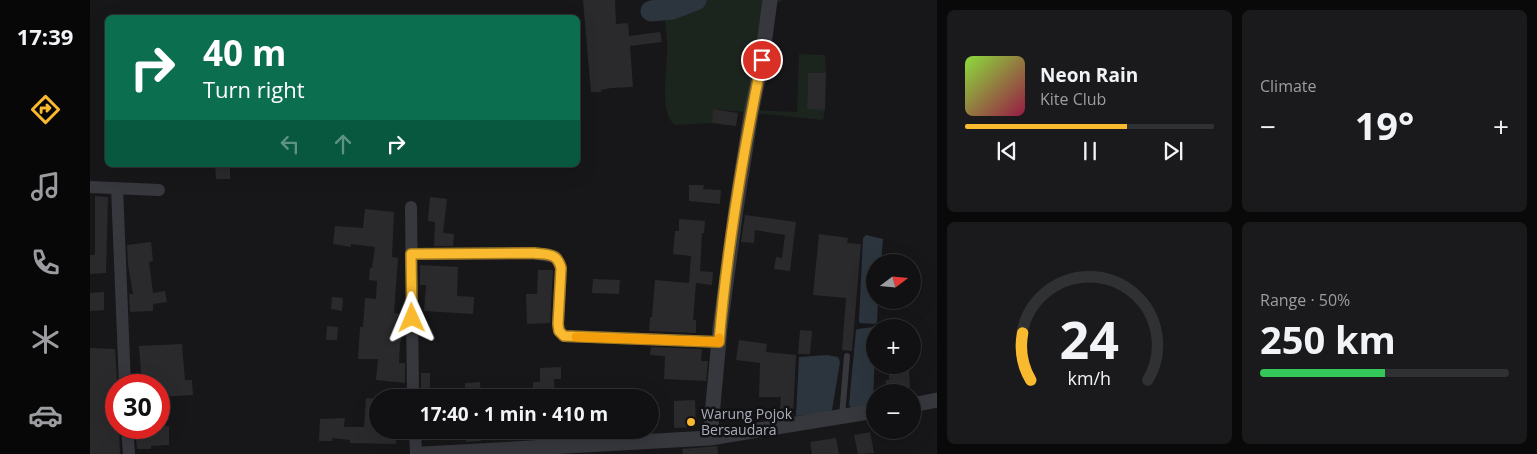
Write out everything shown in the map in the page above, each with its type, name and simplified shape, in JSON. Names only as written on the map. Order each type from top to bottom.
[{"type":"street","points":[[710,438],[719,342],[736,209],[751,114],[762,60],[770,0]]},
{"type":"street","points":[[90,187],[159,190]]},
{"type":"street","points":[[117,188],[125,374]]},
{"type":"street","points":[[411,207],[413,389]]},
{"type":"street","points":[[411,254],[533,253],[556,257],[561,268],[558,324],[559,331],[564,336],[719,342]]},
{"type":"street","points":[[921,403],[937,400]]},
{"type":"street","points":[[423,454],[710,438],[866,413]]},
{"type":"street","points":[[128,439],[129,454]]},
{"type":"street","points":[[415,439],[416,454]]},
{"type":"lane","points":[[842,417],[847,356]]},
{"type":"shaded area","points":[[650,0],[783,0],[769,8],[752,110],[797,112],[799,54],[825,55],[826,73],[808,73],[807,108],[825,110],[823,120],[714,109],[712,123],[675,125],[670,120],[665,102],[667,37],[664,10],[651,11]]},
{"type":"shaded area","points":[[866,235],[883,239],[882,254],[866,254],[866,309],[878,309],[877,319],[866,319],[866,323],[860,323],[859,321],[863,238]]},
{"type":"shaded area","points":[[866,328],[866,374],[874,374],[874,384],[866,384],[866,405],[852,409],[849,405],[856,330]]},
{"type":"shaded area","points":[[827,355],[838,357],[840,362],[832,410],[828,413],[796,416],[799,357]]},
{"type":"building","points":[[583,0],[615,0],[616,24],[628,23],[629,36],[660,32],[662,42],[630,46],[633,87],[611,88],[601,90],[601,92],[591,92]]},
{"type":"building","points":[[808,73],[826,73],[825,110],[807,109]]},
{"type":"building","points":[[713,109],[738,113],[736,126],[712,123]]},
{"type":"building","points":[[215,167],[230,167],[230,179],[216,179]]},
{"type":"building","points":[[689,185],[704,185],[703,189],[721,190],[720,204],[689,201]]},
{"type":"building","points":[[95,196],[108,197],[106,273],[90,274],[90,255],[95,255]]},
{"type":"building","points":[[430,197],[447,199],[443,233],[454,234],[453,246],[434,246],[435,222],[428,221]]},
{"type":"building","points":[[365,209],[394,212],[392,257],[398,258],[394,313],[404,314],[404,327],[401,327],[399,363],[405,363],[405,383],[376,380],[378,359],[358,359],[360,327],[363,327],[365,298],[376,299],[377,281],[369,280],[375,247],[351,244],[351,247],[333,244],[335,226],[363,228]]},
{"type":"building","points":[[745,215],[796,222],[790,271],[774,269],[776,257],[782,258],[785,235],[755,230],[754,243],[741,242]]},
{"type":"building","points":[[679,219],[705,221],[704,233],[702,233],[700,271],[713,272],[712,285],[696,283],[693,320],[696,320],[696,333],[649,331],[655,280],[689,283],[691,256],[673,254],[675,231],[679,231]]},
{"type":"building","points":[[819,234],[848,238],[847,243],[861,244],[852,351],[842,350],[846,298],[813,295]]},
{"type":"building","points":[[151,242],[153,261],[149,262],[153,293],[165,291],[167,302],[153,304],[153,311],[130,312],[129,294],[133,294],[127,245]]},
{"type":"building","points":[[420,265],[458,267],[457,296],[474,297],[473,314],[424,311],[426,285],[420,285]]},
{"type":"building","points":[[538,270],[553,270],[550,323],[527,324],[526,294],[537,294]]},
{"type":"building","points":[[593,279],[620,280],[619,294],[592,293]]},
{"type":"building","points":[[104,292],[104,310],[90,311],[90,293]]},
{"type":"building","points":[[332,297],[343,298],[342,311],[331,309]]},
{"type":"building","points":[[327,326],[338,327],[337,340],[326,340]]},
{"type":"building","points":[[800,330],[812,331],[810,354],[798,354]]},
{"type":"building","points":[[739,340],[767,344],[766,352],[796,355],[793,415],[779,417],[781,397],[759,397],[760,363],[736,360]]},
{"type":"building","points":[[182,344],[185,380],[192,380],[193,395],[170,396],[170,374],[141,374],[139,346]]},
{"type":"building","points":[[651,347],[702,349],[701,361],[708,361],[706,381],[664,379],[665,356],[650,355]]},
{"type":"building","points":[[90,348],[115,349],[117,374],[105,374],[105,439],[119,439],[120,454],[90,454]]},
{"type":"building","points":[[561,367],[561,379],[554,379],[555,389],[533,389],[533,382],[540,382],[540,368]]},
{"type":"building","points":[[421,373],[430,373],[430,389],[421,389]]},
{"type":"building","points":[[889,374],[909,374],[910,384],[886,384],[886,380],[889,380]]},
{"type":"building","points":[[480,382],[480,389],[465,389],[465,383]]},
{"type":"building","points":[[366,398],[369,398],[369,439],[396,439],[396,444],[350,443],[350,440],[332,438],[332,441],[319,441],[320,419],[345,418],[344,427],[364,427]]},
{"type":"building","points":[[695,400],[696,427],[674,428],[674,401]]},
{"type":"building","points":[[866,433],[866,439],[871,439],[874,453],[858,454],[854,435]]},
{"type":"building","points":[[836,438],[839,454],[812,454],[810,442]]},
{"type":"building","points":[[136,439],[169,439],[169,445],[151,446],[151,449],[137,449]]},
{"type":"building","points":[[466,439],[481,439],[481,441],[466,442]]},
{"type":"building","points":[[717,446],[718,454],[683,454],[682,449]]},
{"type":"waterway","points":[[651,11],[672,9],[696,0]]},
{"type":"slow traffic","points":[[576,337],[719,342],[719,338]]},
{"type":"place","name":"Warung Pojok Bersaudara","points":[[691,422]]},
{"type":"route","points":[[412,318],[411,254],[533,253],[551,255],[559,260],[561,268],[558,324],[559,331],[564,336],[719,342],[736,209],[751,114],[762,60]]}]
